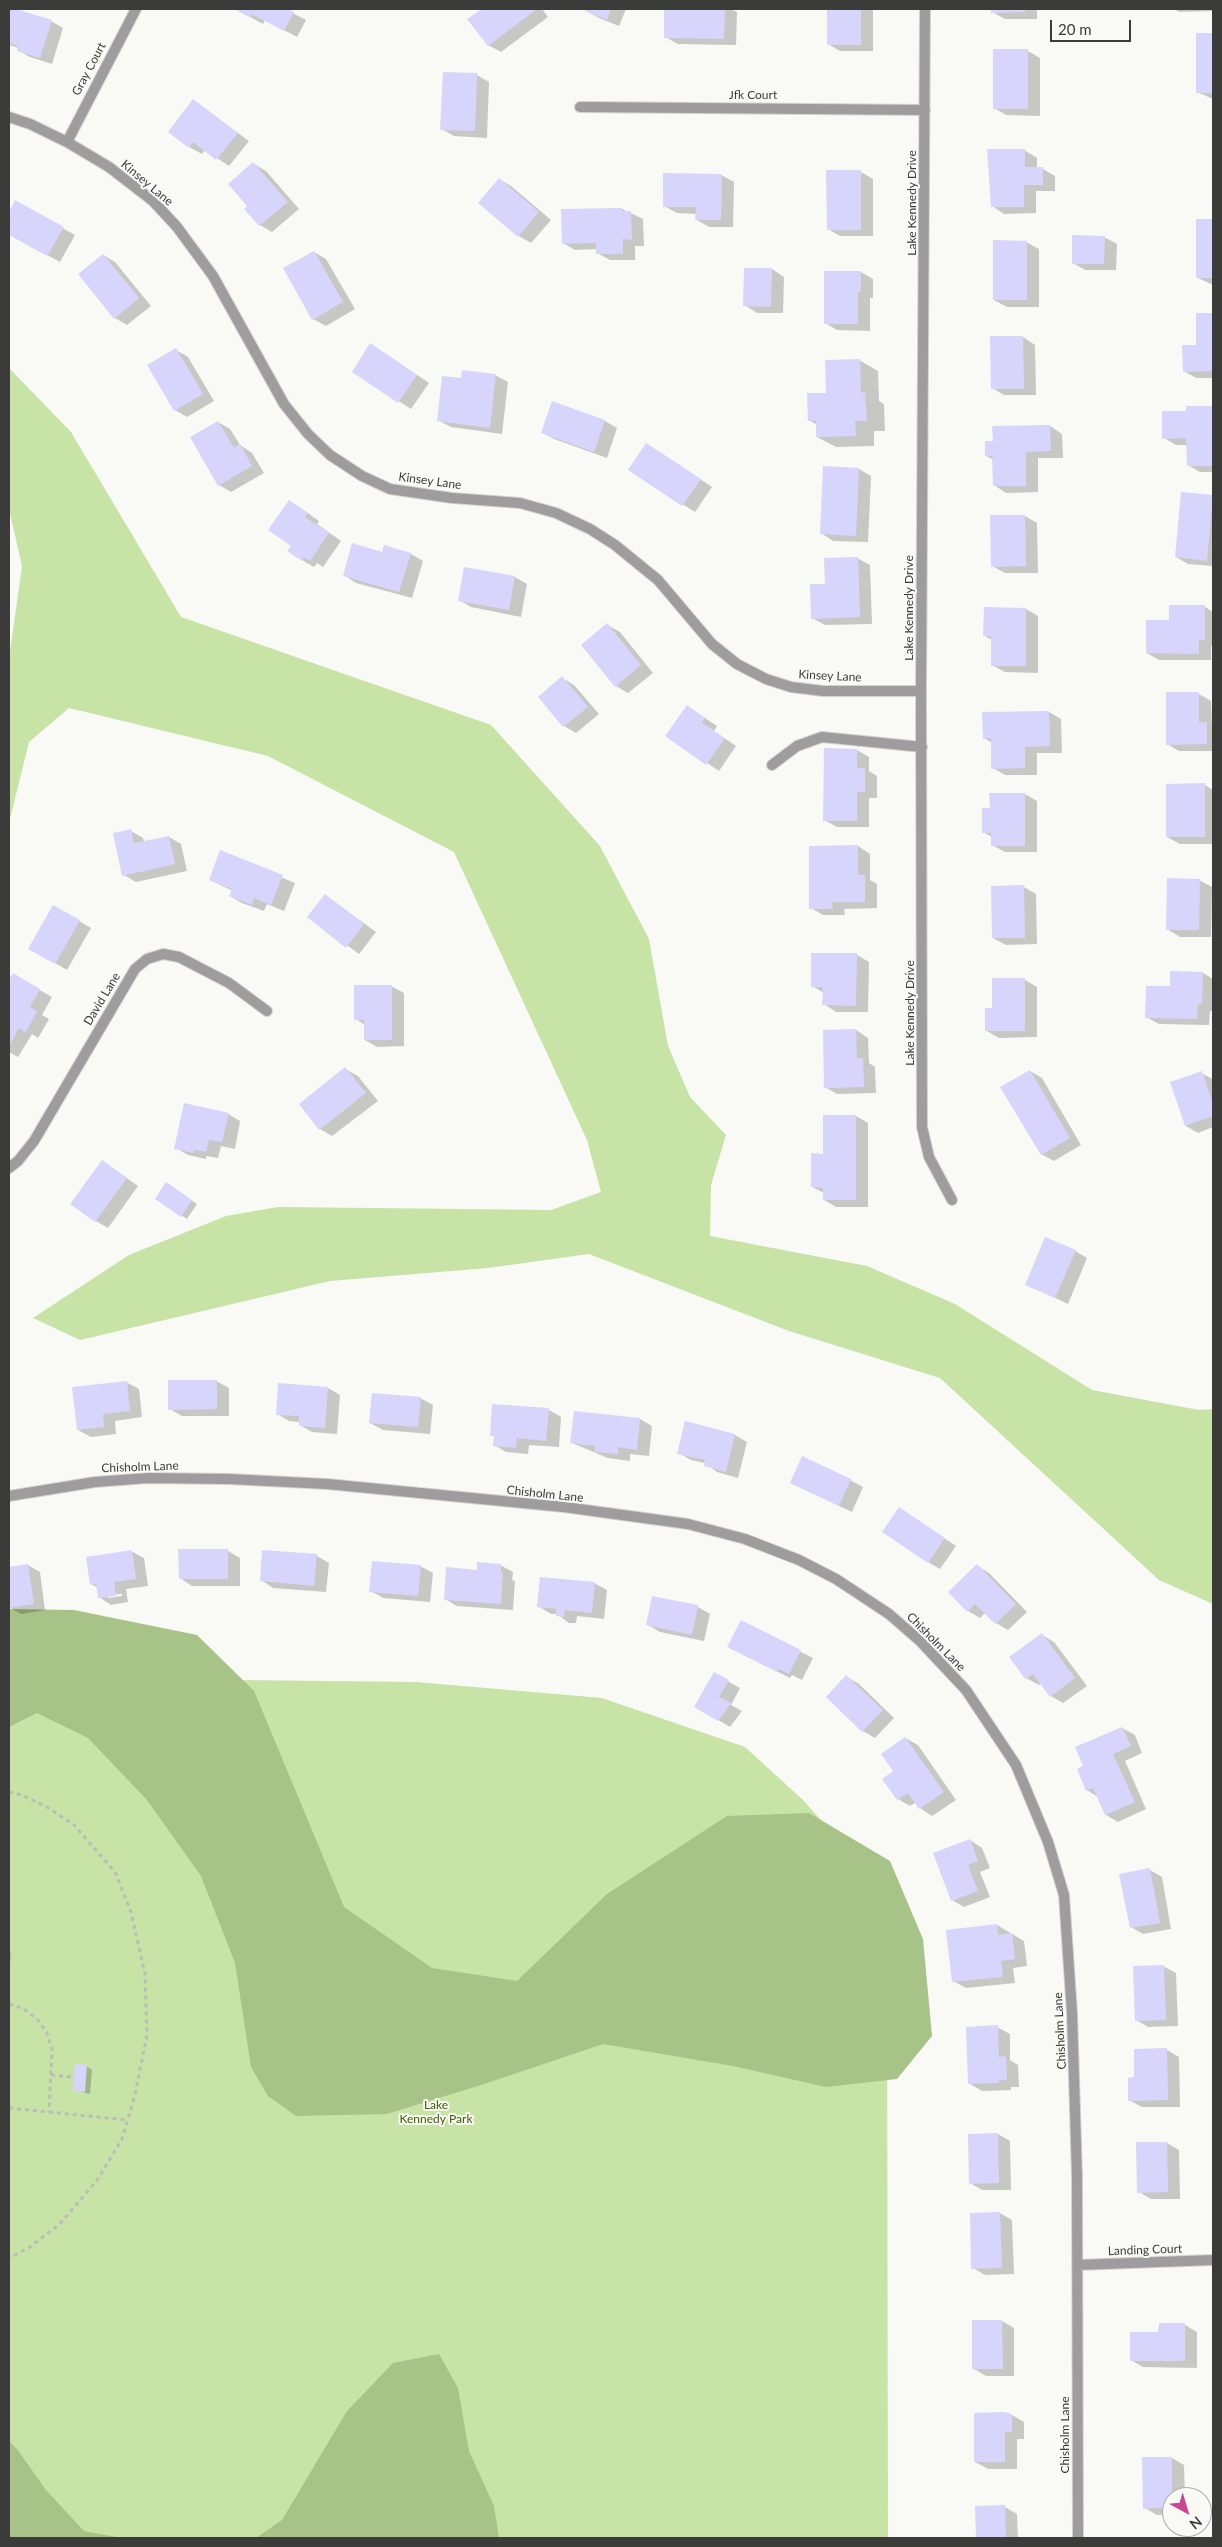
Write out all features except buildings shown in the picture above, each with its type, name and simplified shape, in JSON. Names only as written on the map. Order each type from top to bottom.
[{"type":"street","name":"Gray Court","points":[[67,142],[136,9]]},
{"type":"street","name":"Lake Kennedy Drive","points":[[925,9],[921,692],[922,1127],[929,1157],[952,1200]]},
{"type":"street","name":"Jfk Court","points":[[580,106],[925,110]]},
{"type":"street","name":"Kinsey Lane","points":[[9,117],[30,124],[67,142],[124,178],[153,201],[177,227],[217,284],[284,404],[308,434],[330,455],[362,476],[390,488],[452,498],[520,503],[556,513],[590,529],[615,545],[658,580],[712,644],[737,664],[766,679],[791,687],[823,691],[921,692]]},
{"type":"street","points":[[772,765],[797,746],[822,738],[922,747]]},
{"type":"street","name":"David Lane","points":[[9,1168],[18,1161],[34,1141],[135,969],[147,959],[163,954],[179,957],[229,983],[267,1011]]},
{"type":"street","name":"Chisholm Lane","points":[[9,1496],[95,1482],[148,1478],[229,1478],[327,1484],[573,1508],[688,1524],[745,1539],[799,1560],[836,1579],[889,1614],[920,1641],[966,1690],[1005,1745],[1016,1765],[1048,1842],[1064,1896],[1073,2022],[1077,2265],[1078,2538]]},
{"type":"street","name":"Landing Court","points":[[1077,2265],[1213,2260]]},
{"type":"path","points":[[9,1792],[22,1795],[47,1807],[74,1825],[115,1872],[132,1912],[145,1974],[146,2035],[135,2095],[122,2139],[98,2179],[60,2224],[30,2248],[9,2258]]},
{"type":"path","points":[[9,2004],[24,2009],[38,2020],[47,2033],[52,2050],[49,2112]]},
{"type":"path","points":[[51,2075],[74,2076]]},
{"type":"path","points":[[9,2108],[128,2120]]},
{"type":"green space","points":[[9,368],[71,432],[181,617],[491,725],[600,846],[649,939],[668,1046],[690,1097],[726,1135],[711,1185],[710,1236],[867,1266],[955,1304],[1092,1390],[1199,1410],[1213,1409],[1213,1604],[1159,1580],[940,1378],[789,1331],[589,1254],[488,1268],[330,1281],[80,1340],[33,1318],[129,1255],[226,1216],[278,1207],[551,1210],[601,1192],[587,1140],[454,852],[268,756],[69,708],[29,742],[9,823],[9,659],[22,566],[9,509]]},
{"type":"green space","points":[[9,1609],[74,1610],[197,1635],[254,1691],[344,1907],[432,1968],[517,1981],[607,1894],[727,1816],[809,1813],[890,1861],[923,1939],[932,2036],[897,2079],[826,2087],[733,2066],[603,2044],[387,2114],[296,2116],[268,2096],[251,2067],[235,1963],[201,1876],[147,1800],[88,1738],[37,1713],[9,1727]]},
{"type":"green space","name":"Lake Kennedy Park","points":[[237,1680],[416,1682],[602,1698],[745,1747],[803,1800],[847,1849],[887,2003],[888,2538],[47,2538],[9,2512],[9,1688]]},
{"type":"green space","points":[[439,2354],[458,2388],[469,2451],[494,2506],[499,2538],[256,2538],[282,2520],[347,2411],[393,2363]]},
{"type":"green space","points":[[9,2441],[17,2449],[46,2490],[84,2531],[122,2538],[9,2538]]}]
